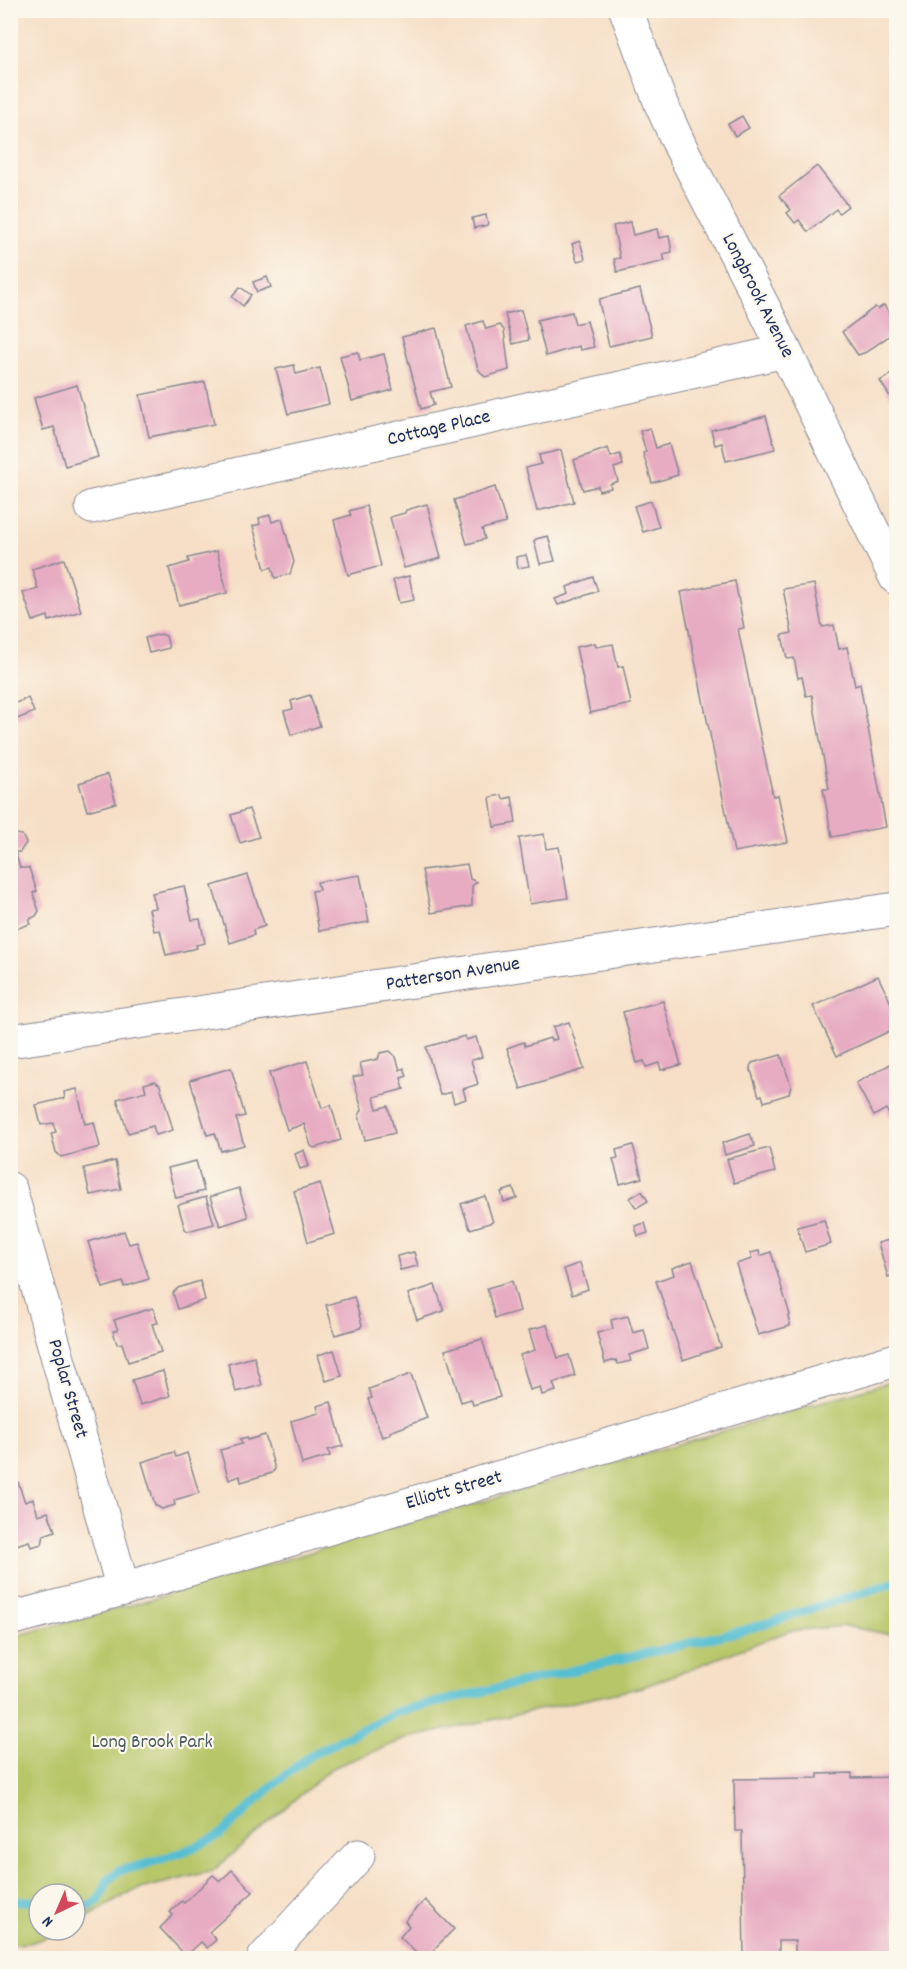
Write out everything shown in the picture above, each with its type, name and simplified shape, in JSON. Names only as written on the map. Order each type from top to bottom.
[{"type":"street","name":"Longbrook Avenue","points":[[626,10],[661,104],[680,146],[785,351],[897,578]]},
{"type":"street","name":"Cottage Place","points":[[92,507],[785,351]]},
{"type":"street","name":"Patterson Avenue","points":[[10,1041],[897,909]]},
{"type":"street","name":"Poplar Street","points":[[10,1189],[123,1589]]},
{"type":"street","name":"Elliott Street","points":[[10,1619],[123,1589],[897,1360]]},
{"type":"street","points":[[264,1959],[358,1856]]},
{"type":"green space","name":"Long Brook Park","points":[[896,1380],[896,1636],[846,1626],[789,1631],[643,1687],[408,1738],[332,1768],[213,1871],[132,1891],[87,1918],[87,1882],[27,1882],[27,1942],[33,1942],[11,1944],[11,1637],[134,1604]]},
{"type":"building","points":[[742,116],[749,128],[735,136],[728,124]]},
{"type":"building","points":[[817,166],[848,206],[839,213],[836,209],[808,232],[799,220],[795,223],[787,213],[791,210],[779,196]]},
{"type":"building","points":[[486,215],[488,225],[474,228],[472,218]]},
{"type":"building","points":[[630,222],[633,235],[657,229],[659,238],[669,236],[672,252],[663,254],[665,261],[617,272],[614,259],[620,258],[613,226]]},
{"type":"building","points":[[580,241],[585,259],[577,261],[572,244]]},
{"type":"building","points":[[267,277],[271,287],[257,292],[253,282]]},
{"type":"building","points":[[240,287],[251,295],[243,306],[232,297]]},
{"type":"building","points":[[640,289],[652,336],[609,346],[600,299]]},
{"type":"building","points":[[884,305],[896,323],[896,331],[858,355],[842,332],[875,307],[878,309]]},
{"type":"building","points":[[521,310],[529,340],[513,344],[505,314]]},
{"type":"building","points":[[572,312],[575,324],[587,321],[594,347],[580,350],[579,346],[546,356],[537,320]]},
{"type":"building","points":[[483,321],[486,329],[500,325],[504,330],[509,370],[485,377],[478,369],[466,326]]},
{"type":"building","points":[[436,328],[451,387],[430,392],[434,405],[421,409],[402,337]]},
{"type":"building","points":[[358,352],[360,360],[384,354],[393,390],[352,401],[340,356]]},
{"type":"building","points":[[294,365],[296,374],[320,368],[329,404],[288,414],[276,369]]},
{"type":"building","points":[[896,371],[896,406],[880,381]]},
{"type":"building","points":[[205,382],[214,424],[149,437],[140,395]]},
{"type":"building","points":[[77,385],[98,457],[65,466],[54,427],[43,430],[34,398]]},
{"type":"building","points":[[766,416],[775,449],[726,461],[722,443],[715,445],[711,430]]},
{"type":"building","points":[[650,428],[656,448],[669,444],[678,475],[652,483],[643,453],[646,452],[640,431]]},
{"type":"building","points":[[608,448],[611,457],[620,454],[623,465],[614,468],[618,481],[610,484],[611,488],[599,491],[598,486],[583,490],[574,460]]},
{"type":"building","points":[[561,450],[574,502],[537,511],[526,468],[541,464],[539,455]]},
{"type":"building","points":[[495,487],[506,523],[482,529],[485,539],[467,544],[454,500]]},
{"type":"building","points":[[651,501],[659,527],[643,532],[634,506]]},
{"type":"building","points":[[427,504],[441,558],[404,568],[390,517]]},
{"type":"building","points":[[366,506],[381,566],[348,575],[334,520],[351,515],[349,511]]},
{"type":"building","points":[[270,515],[272,522],[282,519],[294,562],[290,574],[275,578],[272,567],[265,569],[253,526],[260,524],[259,518]]},
{"type":"building","points":[[548,536],[555,561],[540,564],[534,541]]},
{"type":"building","points":[[217,551],[227,593],[179,605],[169,568],[189,562],[188,558]]},
{"type":"building","points":[[526,555],[529,566],[518,568],[516,557]]},
{"type":"building","points":[[64,559],[81,611],[49,621],[48,616],[33,621],[23,593],[38,589],[32,569]]},
{"type":"building","points":[[409,576],[414,600],[399,603],[393,580]]},
{"type":"building","points":[[593,577],[598,591],[558,605],[555,599],[569,594],[567,587]]},
{"type":"building","points":[[735,581],[744,628],[738,629],[773,796],[778,795],[788,842],[734,852],[681,592]]},
{"type":"building","points":[[814,584],[822,627],[834,625],[839,649],[847,647],[855,686],[860,684],[886,827],[832,837],[823,789],[829,789],[812,695],[806,696],[802,677],[798,678],[794,658],[787,659],[782,635],[792,633],[783,589]]},
{"type":"building","points":[[161,634],[166,636],[169,648],[149,653],[145,638]]},
{"type":"building","points":[[595,643],[596,647],[613,644],[618,667],[623,666],[631,704],[590,713],[576,647]]},
{"type":"building","points":[[310,695],[320,726],[291,735],[284,711],[293,709],[291,701]]},
{"type":"building","points":[[28,698],[34,712],[17,719],[11,705]]},
{"type":"building","points":[[108,774],[116,803],[87,811],[79,783]]},
{"type":"building","points":[[502,795],[503,799],[512,797],[516,823],[494,827],[490,797]]},
{"type":"building","points":[[249,809],[259,837],[240,843],[231,815]]},
{"type":"building","points":[[544,834],[546,849],[559,847],[568,898],[530,904],[519,838]]},
{"type":"building","points":[[22,835],[26,843],[20,852],[15,852],[20,868],[29,868],[37,891],[33,893],[39,911],[30,919],[30,924],[10,931],[10,836]]},
{"type":"building","points":[[467,864],[470,879],[477,882],[472,886],[472,906],[431,913],[422,870]]},
{"type":"building","points":[[248,875],[265,926],[253,930],[254,935],[230,943],[212,886]]},
{"type":"building","points":[[360,875],[369,922],[319,931],[312,891],[319,890],[317,882]]},
{"type":"building","points":[[184,886],[192,920],[200,919],[205,943],[196,945],[197,948],[166,955],[160,930],[154,931],[149,909],[156,908],[152,893]]},
{"type":"building","points":[[878,976],[896,1014],[896,1028],[837,1056],[813,1006]]},
{"type":"building","points":[[663,1001],[681,1065],[661,1070],[659,1063],[646,1067],[644,1061],[637,1063],[623,1012]]},
{"type":"building","points":[[569,1022],[584,1069],[521,1089],[507,1048],[524,1042],[525,1046],[550,1038],[551,1041],[557,1039],[553,1027]]},
{"type":"building","points":[[465,1036],[466,1040],[476,1037],[482,1057],[471,1060],[478,1084],[463,1089],[466,1099],[454,1103],[451,1092],[440,1095],[426,1047]]},
{"type":"building","points":[[390,1051],[396,1057],[400,1070],[404,1068],[407,1076],[401,1078],[404,1089],[374,1097],[377,1109],[388,1106],[395,1133],[365,1140],[359,1115],[362,1110],[353,1077],[363,1075],[360,1063],[378,1059],[380,1053]]},
{"type":"building","points":[[781,1055],[791,1086],[789,1094],[764,1102],[762,1095],[759,1096],[750,1067],[752,1063]]},
{"type":"building","points":[[307,1061],[322,1108],[331,1105],[341,1140],[314,1148],[311,1146],[304,1124],[287,1130],[269,1073]]},
{"type":"building","points":[[896,1061],[896,1120],[893,1122],[886,1109],[874,1116],[856,1083]]},
{"type":"building","points":[[231,1068],[245,1116],[236,1118],[244,1145],[221,1151],[215,1133],[207,1135],[190,1080]]},
{"type":"building","points":[[155,1081],[160,1085],[173,1130],[156,1135],[153,1126],[128,1133],[117,1099],[146,1091],[144,1084]]},
{"type":"building","points":[[77,1089],[85,1124],[94,1122],[100,1147],[61,1157],[56,1152],[51,1133],[56,1132],[53,1123],[41,1125],[36,1105],[65,1098],[64,1092]]},
{"type":"building","points":[[750,1134],[755,1146],[725,1155],[722,1143]]},
{"type":"building","points":[[633,1145],[642,1178],[620,1184],[613,1159],[618,1158],[616,1150]]},
{"type":"building","points":[[769,1148],[775,1172],[734,1183],[727,1159]]},
{"type":"building","points":[[304,1150],[309,1166],[300,1169],[295,1154]]},
{"type":"building","points":[[115,1161],[121,1189],[90,1195],[84,1168]]},
{"type":"building","points":[[196,1161],[204,1191],[176,1198],[168,1168]]},
{"type":"building","points":[[320,1183],[335,1234],[308,1242],[294,1191]]},
{"type":"building","points":[[239,1188],[248,1217],[220,1226],[210,1197]]},
{"type":"building","points":[[513,1188],[517,1198],[504,1202],[501,1192]]},
{"type":"building","points":[[642,1191],[648,1201],[636,1208],[630,1198]]},
{"type":"building","points":[[485,1196],[493,1222],[470,1229],[461,1204]]},
{"type":"building","points":[[206,1197],[214,1224],[188,1231],[185,1229],[178,1205]]},
{"type":"building","points":[[824,1220],[831,1244],[805,1252],[797,1227]]},
{"type":"building","points":[[645,1223],[648,1233],[638,1236],[635,1226]]},
{"type":"building","points":[[124,1231],[129,1244],[137,1242],[149,1279],[124,1287],[123,1282],[103,1288],[88,1242]]},
{"type":"building","points":[[896,1238],[896,1274],[888,1277],[878,1243]]},
{"type":"building","points":[[759,1251],[760,1256],[771,1252],[790,1315],[788,1316],[790,1326],[758,1335],[736,1264],[752,1259],[750,1253]]},
{"type":"building","points":[[414,1252],[418,1266],[400,1270],[397,1256]]},
{"type":"building","points":[[692,1261],[721,1347],[683,1360],[656,1281],[674,1275],[672,1268]]},
{"type":"building","points":[[580,1263],[588,1289],[572,1295],[564,1269]]},
{"type":"building","points":[[200,1281],[205,1300],[178,1309],[173,1293],[178,1288]]},
{"type":"building","points":[[512,1281],[520,1311],[495,1318],[487,1288]]},
{"type":"building","points":[[435,1285],[444,1311],[417,1320],[408,1294]]},
{"type":"building","points":[[354,1297],[362,1325],[360,1328],[335,1335],[326,1305]]},
{"type":"building","points":[[153,1308],[158,1323],[152,1324],[161,1352],[128,1362],[122,1343],[117,1344],[113,1331],[118,1330],[114,1320]]},
{"type":"building","points":[[628,1316],[633,1333],[644,1330],[649,1349],[629,1355],[631,1361],[618,1364],[616,1360],[605,1363],[597,1333],[613,1329],[611,1320]]},
{"type":"building","points":[[547,1325],[558,1358],[569,1355],[575,1376],[553,1383],[556,1391],[542,1395],[540,1387],[530,1390],[520,1355],[535,1350],[529,1330]]},
{"type":"building","points":[[482,1339],[500,1397],[473,1405],[471,1399],[461,1402],[445,1350]]},
{"type":"building","points":[[334,1350],[342,1376],[326,1381],[318,1355]]},
{"type":"building","points":[[254,1357],[262,1385],[236,1392],[228,1364]]},
{"type":"building","points":[[163,1371],[170,1396],[140,1405],[132,1380]]},
{"type":"building","points":[[411,1374],[427,1418],[382,1437],[368,1399],[372,1398],[369,1389]]},
{"type":"building","points":[[331,1402],[343,1446],[328,1450],[330,1456],[302,1464],[291,1421],[319,1413],[317,1406]]},
{"type":"building","points":[[265,1435],[275,1469],[272,1473],[241,1482],[240,1476],[229,1480],[220,1450],[242,1444],[240,1439],[247,1437],[248,1440]]},
{"type":"building","points":[[174,1452],[176,1457],[187,1453],[199,1493],[174,1500],[175,1505],[162,1509],[155,1505],[142,1462]]},
{"type":"building","points":[[18,1482],[25,1502],[33,1499],[38,1515],[48,1512],[55,1531],[44,1535],[42,1544],[31,1547],[29,1541],[10,1547],[10,1484]]},
{"type":"building","points":[[852,1773],[852,1778],[896,1777],[896,1956],[795,1958],[795,1941],[779,1941],[779,1958],[744,1958],[742,1831],[735,1831],[734,1779],[818,1778],[818,1774]]},
{"type":"building","points":[[232,1870],[253,1892],[209,1932],[216,1940],[207,1948],[201,1942],[186,1956],[160,1928],[173,1915],[170,1912],[182,1901],[184,1903],[213,1875],[220,1881]]},
{"type":"building","points":[[425,1900],[454,1929],[434,1949],[441,1956],[438,1958],[417,1958],[419,1956],[400,1937],[409,1926],[405,1921]]},
{"type":"waterway","points":[[87,1907],[99,1900],[107,1882],[118,1871],[183,1852],[219,1836],[272,1786],[311,1755],[396,1712],[745,1630],[896,1582]]},
{"type":"waterway","points":[[10,1901],[27,1901]]}]
